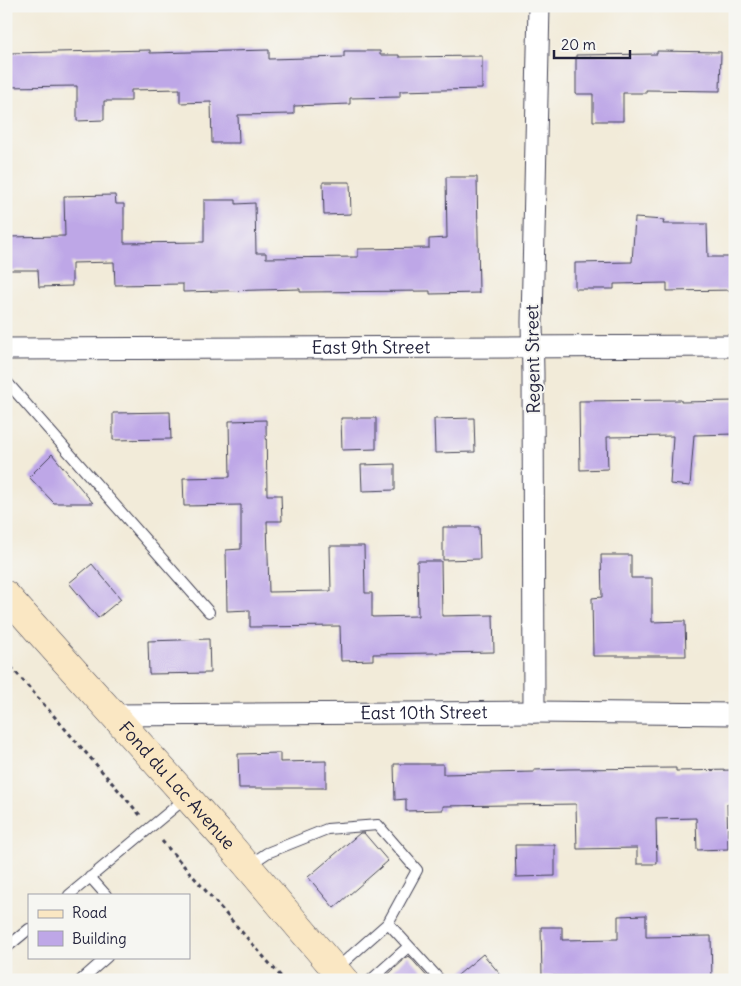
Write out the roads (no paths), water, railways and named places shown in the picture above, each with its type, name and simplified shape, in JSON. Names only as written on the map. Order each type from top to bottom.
[{"type":"main road","name":"Fond du Lac Avenue","points":[[6,595],[187,796],[340,974]]},
{"type":"street","name":"Regent Street","points":[[534,712],[532,347],[539,6]]},
{"type":"street","name":"East 9th Street","points":[[6,348],[735,346]]},
{"type":"street","name":"East 10th Street","points":[[114,714],[534,712],[735,714]]},
{"type":"lane","points":[[6,381],[209,612]]},
{"type":"lane","points":[[70,894],[187,796]]},
{"type":"lane","points":[[248,866],[267,853],[327,829],[378,825],[417,870],[388,923],[340,974]]},
{"type":"lane","points":[[90,877],[105,894]]},
{"type":"lane","points":[[388,923],[440,980]]},
{"type":"lane","points":[[6,948],[28,930]]},
{"type":"lane","points":[[371,980],[408,946]]},
{"type":"lane","points":[[81,980],[105,958]]}]
